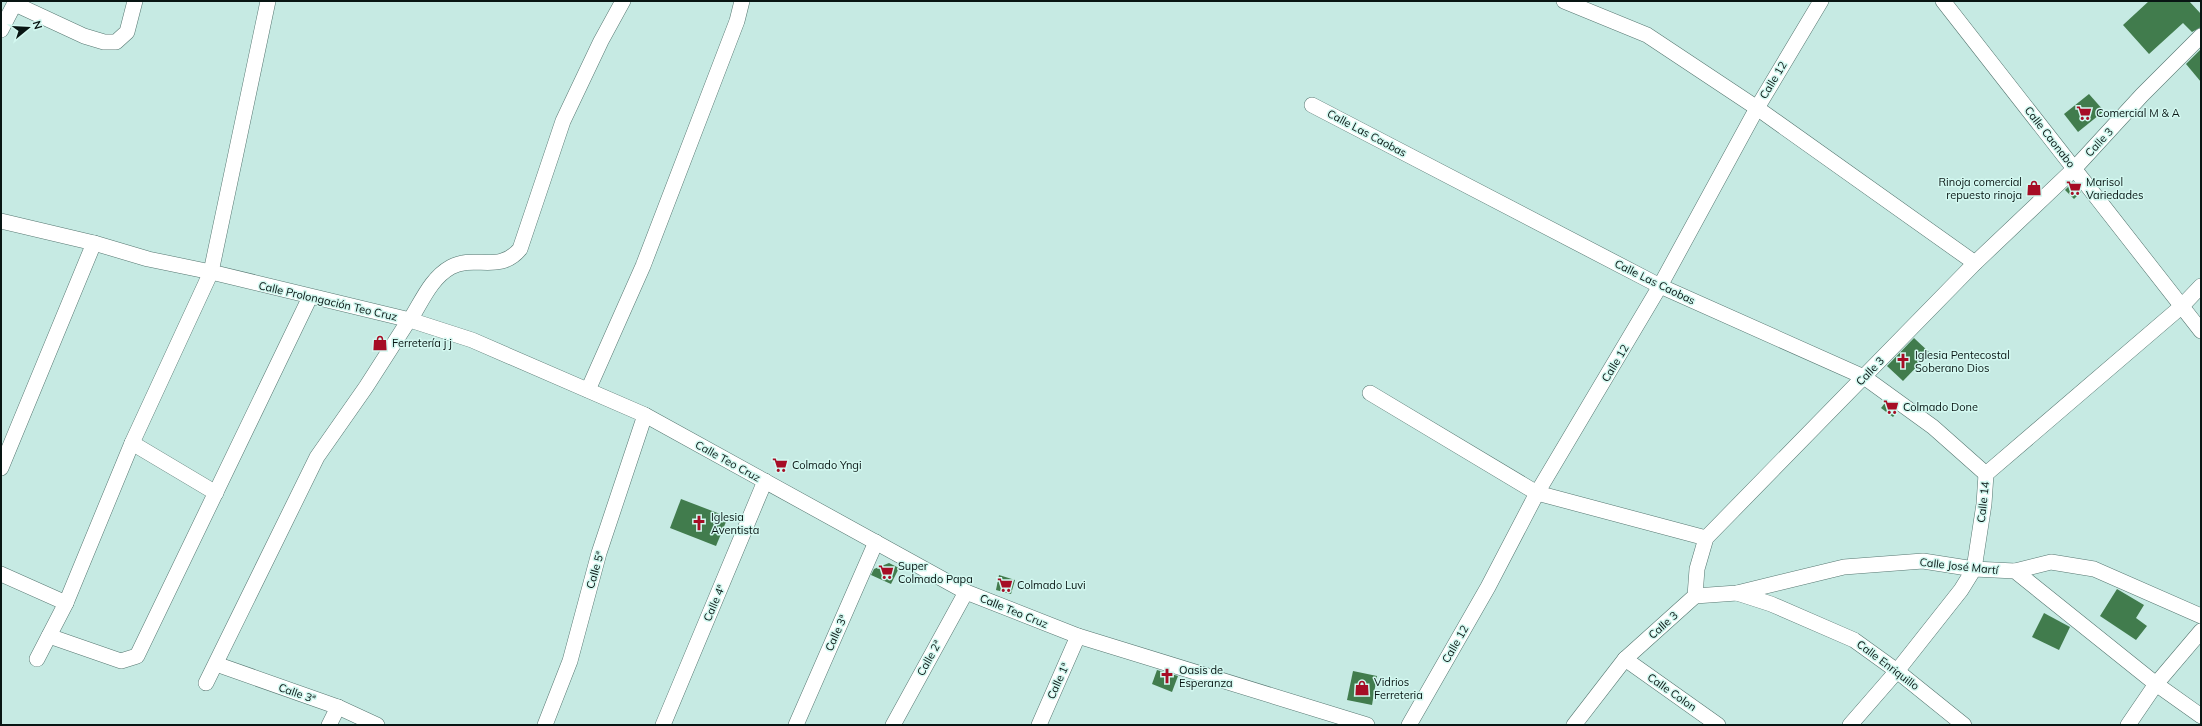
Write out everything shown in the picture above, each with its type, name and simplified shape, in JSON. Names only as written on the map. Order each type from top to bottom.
[{"type":"street","points":[[1,30],[15,2],[84,36],[104,42],[116,42],[127,32],[135,1]]},
{"type":"street","points":[[37,659],[66,603],[132,443],[211,272],[268,1]]},
{"type":"street","points":[[206,683],[318,457],[366,387],[431,285],[440,275],[452,266],[468,263],[504,262],[513,257],[520,249],[563,121],[601,42],[623,1]]},
{"type":"street","points":[[588,390],[643,266],[737,21],[742,1]]},
{"type":"street","points":[[1564,1],[1647,35],[1756,108],[1975,263]]},
{"type":"street","name":"Calle 12","points":[[1409,725],[1488,587],[1537,493],[1660,286],[1756,108],[1821,1]]},
{"type":"street","name":"Calle Caonabo","points":[[1943,1],[2201,331]]},
{"type":"street","name":"Calle 3","points":[[1574,725],[1625,660],[1695,596],[1697,569],[1706,538],[1975,263],[2074,169],[2142,95],[2201,36]]},
{"type":"street","name":"Calle Las Caobas","points":[[1312,105],[1660,286],[1864,377],[1933,427],[1986,474]]},
{"type":"street","name":"Calle Prolongación Teo Cruz","points":[[1,221],[94,243],[148,259],[211,272],[410,320],[472,340],[645,415]]},
{"type":"street","points":[[1,468],[94,243]]},
{"type":"street","name":"Calle 14","points":[[1850,725],[1897,671],[1961,590],[1974,569],[1984,504],[1986,474],[2182,306],[2201,286]]},
{"type":"street","points":[[49,636],[121,661],[137,656],[310,297]]},
{"type":"street","points":[[1370,393],[1537,493],[1706,538]]},
{"type":"street","name":"Calle Teo Cruz","points":[[645,415],[966,592],[1078,636],[1367,725]]},
{"type":"street","name":"Calle 5ª","points":[[545,725],[570,661],[600,553],[645,415]]},
{"type":"street","points":[[132,443],[216,493]]},
{"type":"street","name":"Calle 4ª","points":[[663,725],[765,481]]},
{"type":"street","name":"Calle 3ª","points":[[796,725],[876,542]]},
{"type":"street","name":"Calle José Martí","points":[[1695,596],[1737,593],[1844,567],[1924,561],[1974,569],[2015,570],[2156,684],[2201,716]]},
{"type":"street","points":[[2015,570],[2051,562],[2094,569],[2201,616]]},
{"type":"street","points":[[1,574],[66,603]]},
{"type":"street","name":"Calle 2ª","points":[[893,725],[966,592]]},
{"type":"street","name":"Calle Enriquillo","points":[[1737,593],[1771,604],[1854,640],[1897,671],[1964,725]]},
{"type":"street","points":[[2128,725],[2156,684],[2201,631]]},
{"type":"street","name":"Calle 1ª","points":[[1039,725],[1078,636]]},
{"type":"street","name":"Calle Colon","points":[[1625,660],[1718,725]]},
{"type":"street","name":"Calle 3ª","points":[[216,664],[338,707],[377,725]]},
{"type":"street","points":[[329,725],[338,707]]},
{"type":"building","points":[[2149,1],[2189,1],[2201,14],[2201,27],[2192,32],[2183,23],[2149,54],[2123,25]]},
{"type":"building","points":[[2201,49],[2201,82],[2186,64]]},
{"type":"building","name":"Comercial M & A","points":[[2089,94],[2104,111],[2078,132],[2064,114]]},
{"type":"building","points":[[2073,182],[2081,192],[2074,199],[2065,190]]},
{"type":"building","name":"Iglesia Pentecostal Soberano Dios","points":[[1914,338],[1930,353],[1903,381],[1887,366]]},
{"type":"building","points":[[1885,403],[1897,412],[1893,417],[1881,408]]},
{"type":"building","name":"Iglesia Aventista","points":[[681,499],[728,517],[716,546],[670,528]]},
{"type":"building","name":"Super Colmado Papa","points":[[889,563],[899,568],[891,584],[871,575],[874,569]]},
{"type":"building","name":"Colmado Luvi","points":[[999,575],[1015,580],[1011,594],[996,590]]},
{"type":"building","points":[[2117,589],[2144,605],[2136,618],[2147,626],[2136,640],[2100,616]]},
{"type":"building","points":[[2044,613],[2070,627],[2059,650],[2032,637]]},
{"type":"building","name":"Oasis de Esperanza","points":[[1157,670],[1178,676],[1172,692],[1152,684]]},
{"type":"building","name":"Vidrios Ferreteria","points":[[1353,671],[1377,676],[1372,705],[1347,700]]},
{"type":"place","name":"Comercial M & A","points":[[2084,113]]},
{"type":"place","name":"Rinoja comercial repuesto rinoja","points":[[2034,188]]},
{"type":"place","name":"Marisol Variedades","points":[[2074,188]]},
{"type":"place","name":"Ferretería j j","points":[[380,343]]},
{"type":"place","name":"Iglesia Pentecostal Soberano Dios","points":[[1903,361]]},
{"type":"place","name":"Colmado Done","points":[[1891,407]]},
{"type":"place","name":"Colmado Yngi","points":[[780,465]]},
{"type":"place","name":"Iglesia Aventista","points":[[699,523]]},
{"type":"place","name":"Super Colmado Papa","points":[[886,572]]},
{"type":"place","name":"Colmado Luvi","points":[[1005,585]]},
{"type":"place","name":"Oasis de Esperanza","points":[[1167,676]]},
{"type":"place","name":"Vidrios Ferreteria","points":[[1362,688]]}]
